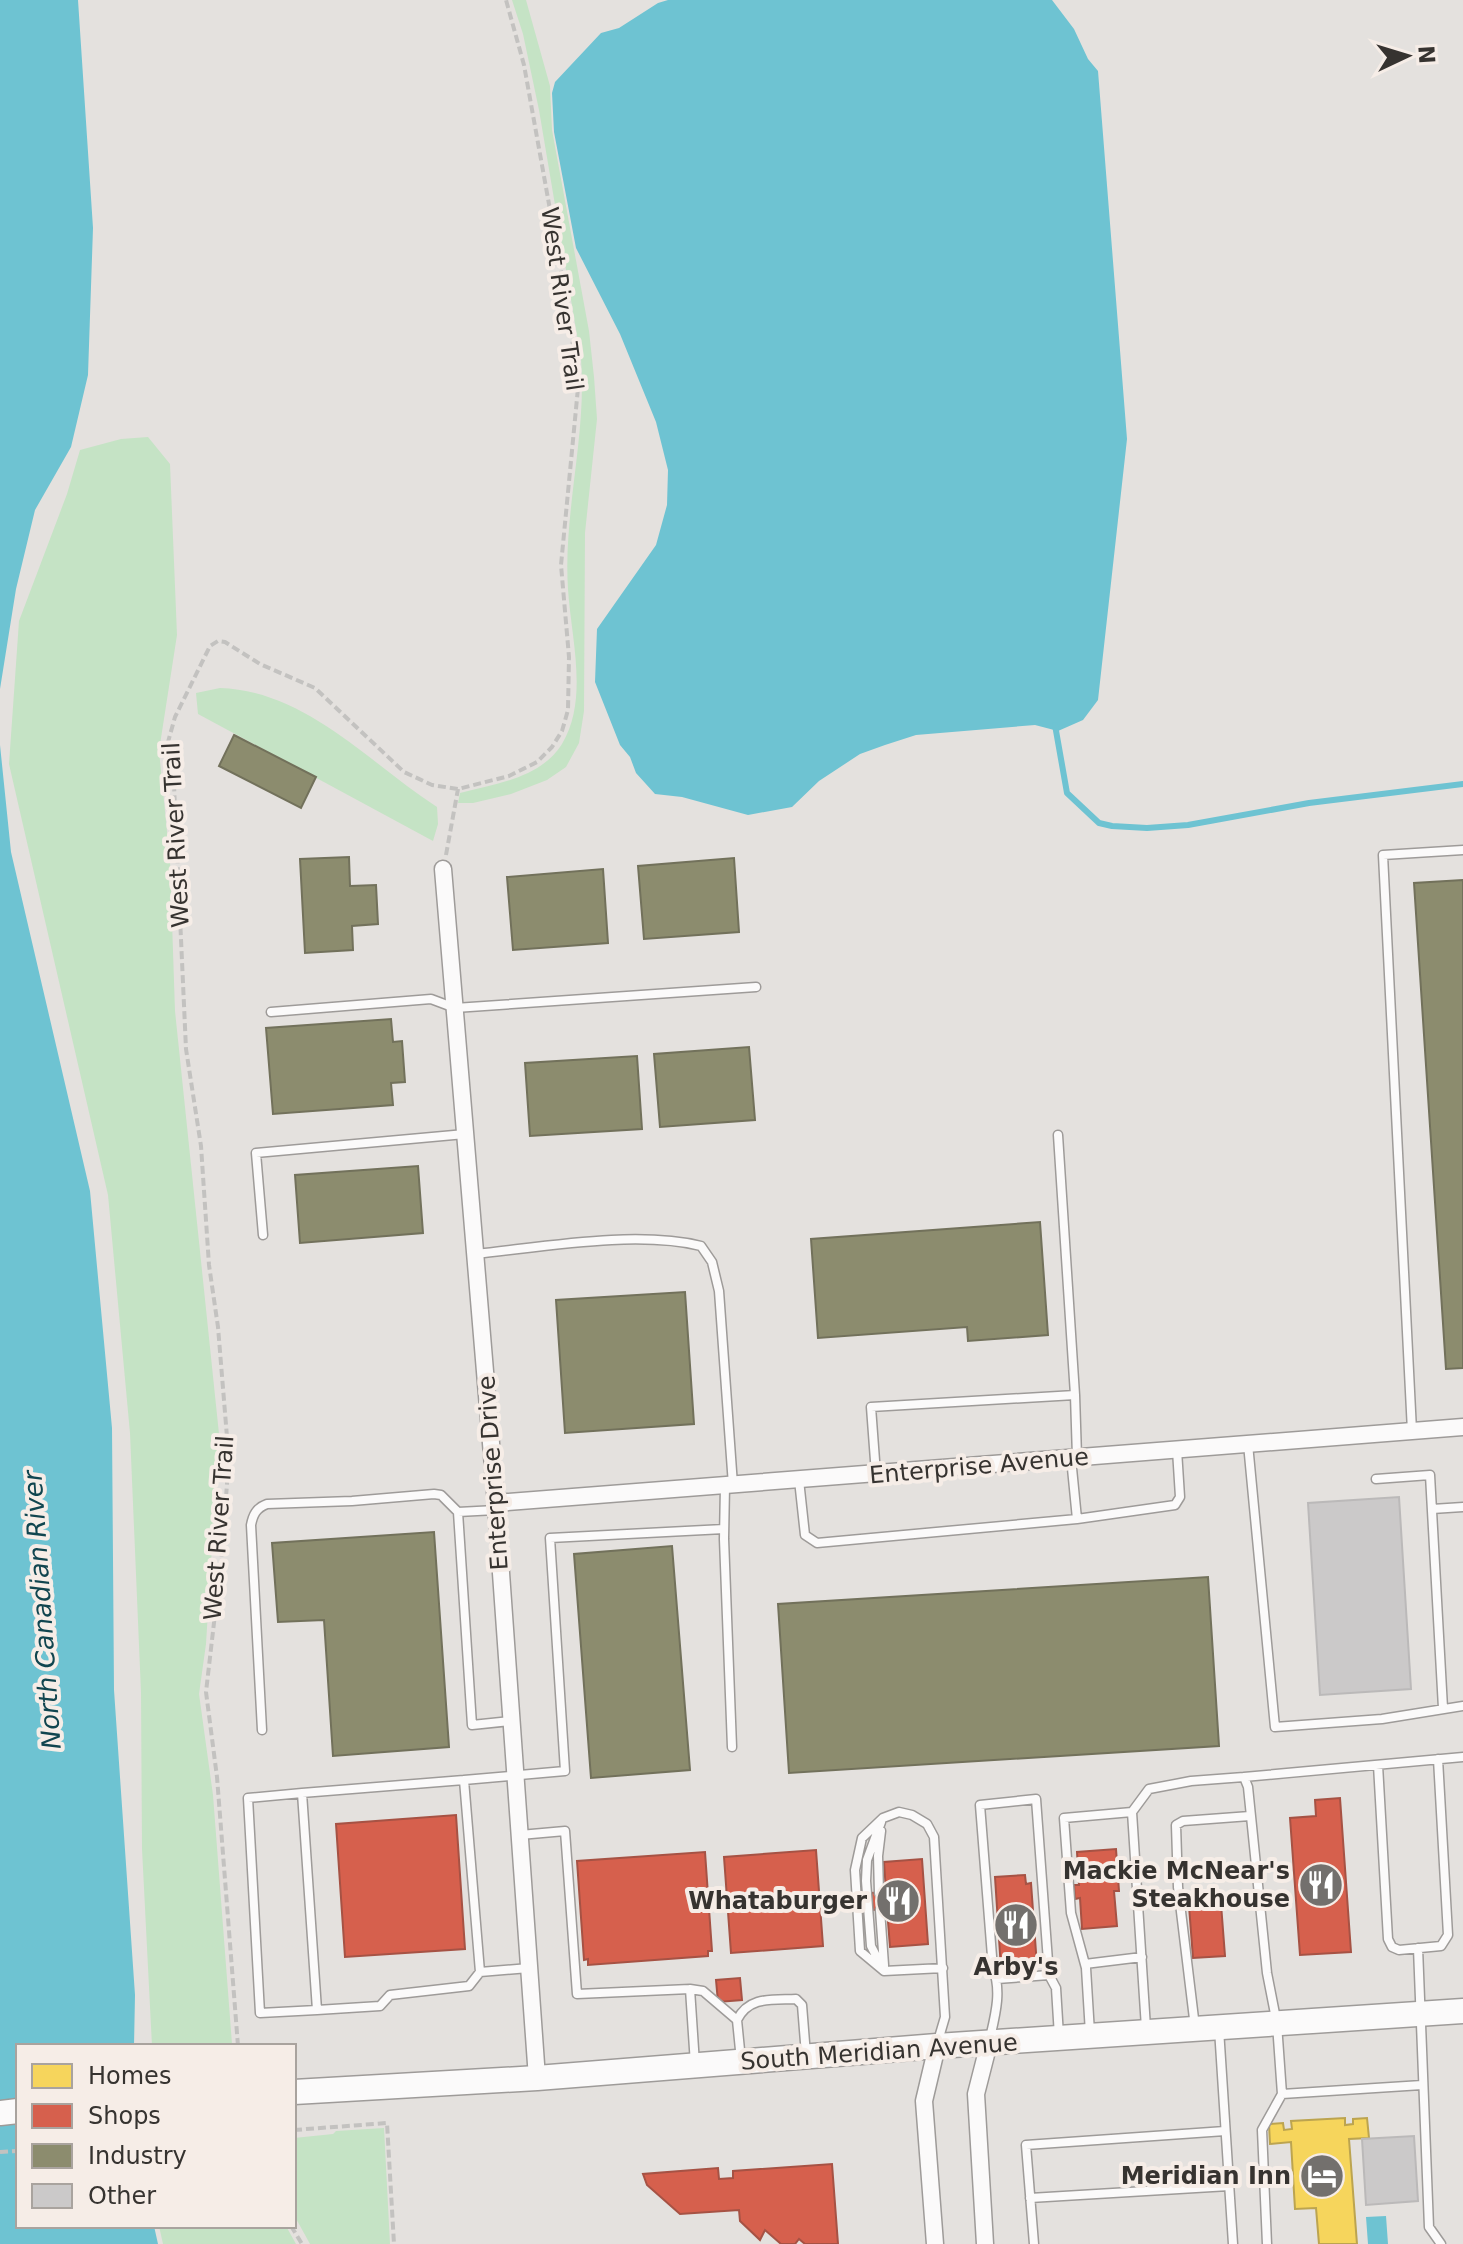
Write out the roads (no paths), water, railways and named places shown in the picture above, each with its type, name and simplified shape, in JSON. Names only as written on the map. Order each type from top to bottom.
[{"type":"main road","name":"South Meridian Avenue","points":[[296,2092],[537,2078],[937,2046],[1463,2011]]},
{"type":"street","name":"Enterprise Drive","points":[[443,869],[496,1507],[537,2078]]},
{"type":"street","name":"Enterprise Avenue","points":[[496,1507],[1463,1427]]},
{"type":"street","points":[[985,2244],[976,2094],[989,2043]]},
{"type":"street","points":[[935,2244],[924,2101],[937,2046]]},
{"type":"lane","points":[[1412,1431],[1383,855],[1463,850]]},
{"type":"lane","points":[[271,1012],[431,999],[455,1008],[756,987]]},
{"type":"lane","points":[[263,1235],[256,1153],[465,1134]]},
{"type":"lane","points":[[1058,1135],[1075,1395],[1077,1519]]},
{"type":"lane","points":[[475,1254],[605,1242],[676,1240],[701,1246],[712,1262],[719,1291],[729,1486],[724,1529],[732,1747]]},
{"type":"lane","points":[[876,1474],[871,1407],[1075,1395]]},
{"type":"lane","points":[[1248,1444],[1275,1727],[1382,1719],[1463,1706]]},
{"type":"lane","points":[[799,1480],[805,1535],[817,1543],[1077,1519],[1175,1505],[1180,1497],[1177,1450]]},
{"type":"lane","points":[[1376,1479],[1430,1475],[1443,1708]]},
{"type":"lane","points":[[262,1730],[251,1525],[253,1515],[260,1506],[434,1494],[441,1495],[458,1512],[472,1725],[511,1721]]},
{"type":"lane","points":[[458,1512],[496,1507]]},
{"type":"lane","points":[[1432,1509],[1463,1507]]},
{"type":"lane","points":[[464,1780],[480,1972],[469,1986],[390,1995],[380,2006],[260,2013],[248,1798],[565,1771],[550,1538],[724,1529]]},
{"type":"lane","points":[[1146,2033],[1132,1812],[1149,1789],[1191,1781],[1463,1757]]},
{"type":"lane","points":[[1378,1765],[1388,1939],[1392,1947],[1399,1950],[1441,1946],[1448,1935],[1438,1759]]},
{"type":"lane","points":[[1244,1777],[1248,1787],[1267,1973],[1277,2024],[1282,2094],[1262,2130],[1267,2244]]},
{"type":"lane","points":[[302,1793],[317,2010]]},
{"type":"lane","points":[[989,2043],[996,2012],[997,1979],[993,1969],[980,1805],[1036,1799],[1049,1975],[1056,1988],[1060,2038]]},
{"type":"lane","points":[[937,2046],[945,2017],[943,1968],[934,1837],[927,1824],[899,1812],[883,1818],[862,1838],[855,1870],[860,1951],[884,1971],[943,1968]]},
{"type":"lane","points":[[1090,2037],[1085,1964],[1071,1913],[1064,1818],[1132,1812]]},
{"type":"lane","points":[[1233,2244],[1225,2131],[1178,1887],[1176,1825],[1183,1821],[1250,1816]]},
{"type":"lane","points":[[879,1893],[878,1856],[883,1818]]},
{"type":"lane","points":[[519,1835],[565,1831],[577,1994],[703,1991],[737,2020]]},
{"type":"lane","points":[[880,1910],[884,1971]]},
{"type":"lane","points":[[1418,1948],[1429,2227],[1441,2244]]},
{"type":"lane","points":[[1085,1964],[1142,1957]]},
{"type":"lane","points":[[480,1972],[529,1968]]},
{"type":"lane","points":[[997,1979],[1049,1975]]},
{"type":"lane","points":[[690,1989],[695,2066]]},
{"type":"lane","points":[[741,2062],[737,2020],[742,2010],[752,2002],[796,1999],[802,2005],[806,2057]]},
{"type":"lane","points":[[1282,2094],[1422,2085]]},
{"type":"lane","points":[[1034,2244],[1026,2145],[1225,2131]]},
{"type":"lane","points":[[1030,2198],[1229,2186]]},
{"type":"water","points":[[0,0],[78,0],[93,228],[88,375],[71,447],[35,510],[16,589],[0,689]]},
{"type":"water","points":[[668,0],[1052,0],[1074,29],[1088,59],[1098,71],[1127,439],[1098,700],[1083,720],[1058,731],[1035,725],[916,735],[860,754],[819,781],[792,807],[748,815],[682,797],[655,794],[636,773],[630,757],[620,745],[595,682],[597,629],[656,545],[667,505],[668,470],[656,422],[620,334],[576,248],[554,132],[552,93],[555,82],[601,33],[619,28]]},
{"type":"water","name":"North Canadian River","points":[[0,745],[11,852],[90,1191],[112,1428],[114,1690],[135,1995],[134,2044],[16,2044],[16,2228],[154,2228],[158,2244],[0,2244]]},
{"type":"water","points":[[1386,2216],[1388,2244],[1368,2244],[1366,2217]]},
{"type":"waterway","points":[[1055,725],[1067,793],[1099,823],[1112,826],[1147,828],[1188,825],[1309,803],[1463,784]]},
{"type":"place","name":"Mackie McNear's Steakhouse","points":[[1321,1885]]},
{"type":"place","name":"Whataburger","points":[[898,1901]]},
{"type":"place","name":"Arby's","points":[[1016,1925]]},
{"type":"place","name":"Meridian Inn","points":[[1322,2176]]}]
